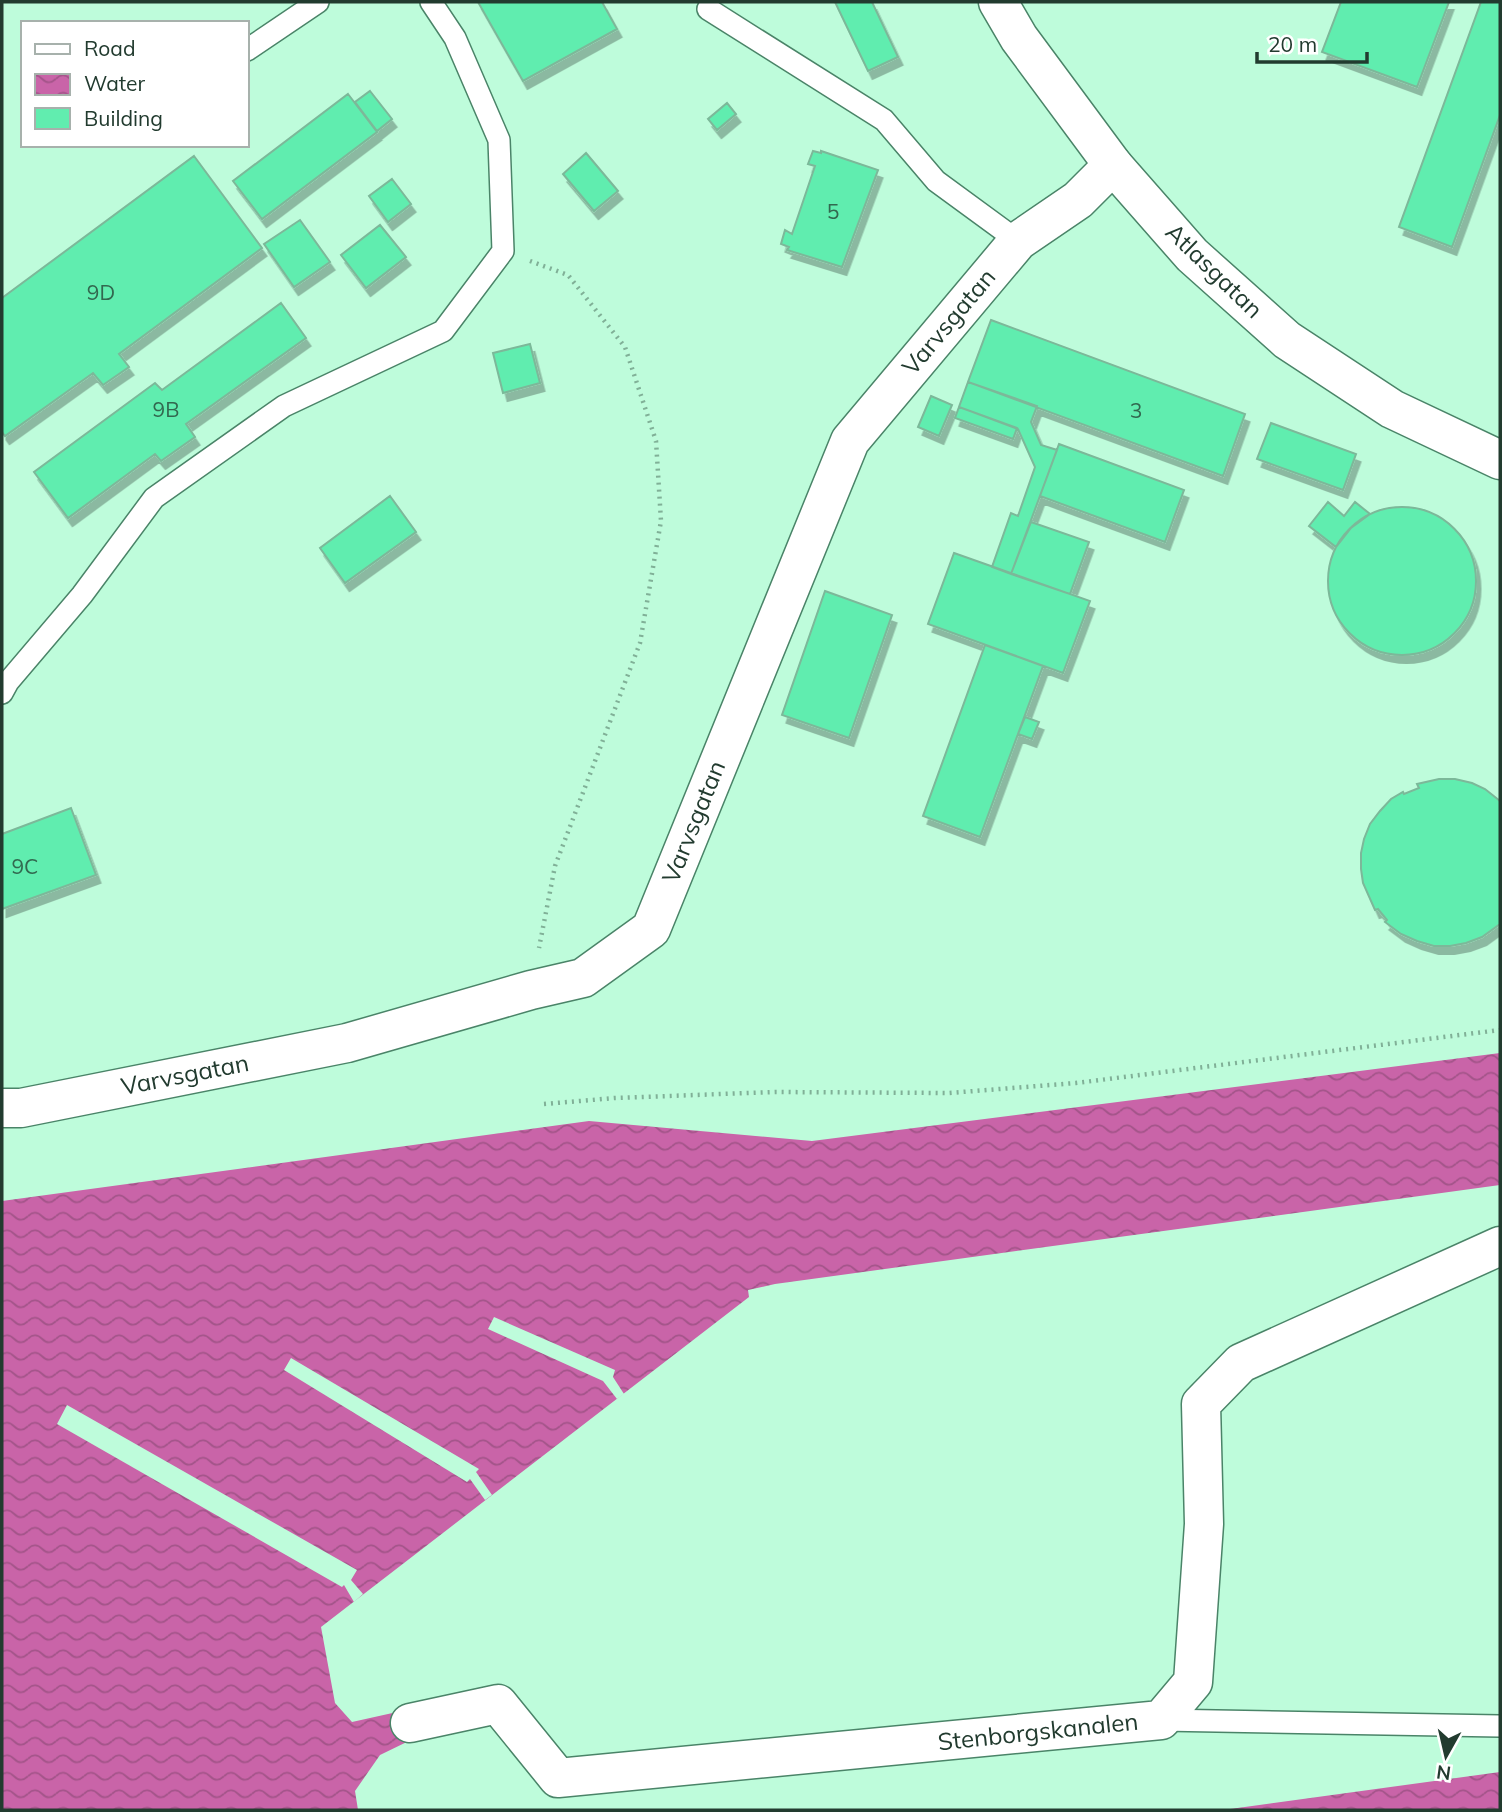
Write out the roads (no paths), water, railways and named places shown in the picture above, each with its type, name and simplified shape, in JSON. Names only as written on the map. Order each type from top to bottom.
[{"type":"street","name":"Atlasgatan","points":[[998,2],[1019,38],[1113,166],[1192,255],[1287,340],[1392,408],[1500,460]]},
{"type":"street","name":"Varvsgatan","points":[[2,1108],[21,1108],[347,1043],[531,990],[583,978],[651,929],[849,441],[1018,241],[1078,200],[1113,166]]},
{"type":"street","name":"Stenborgskanalen","points":[[411,1723],[498,1704],[558,1778],[1161,1720],[1193,1682],[1204,1524],[1201,1404],[1241,1363],[1500,1246]]},
{"type":"lane","points":[[248,49],[318,2]]},
{"type":"lane","points":[[2,693],[8,681],[82,595],[154,498],[284,406],[443,331],[503,251],[499,140],[455,38],[431,2]]},
{"type":"lane","points":[[708,9],[884,120],[936,181],[1018,241]]},
{"type":"lane","points":[[1161,1720],[1500,1726]]},
{"type":"water","points":[[1500,1053],[1500,1185],[775,1284],[748,1290],[749,1297],[321,1627],[335,1703],[352,1722],[406,1710],[415,1738],[380,1755],[355,1791],[358,1810],[2,1810],[2,1201],[589,1121],[812,1141]]},
{"type":"water","points":[[1500,1772],[1500,1810],[1223,1810]]}]
